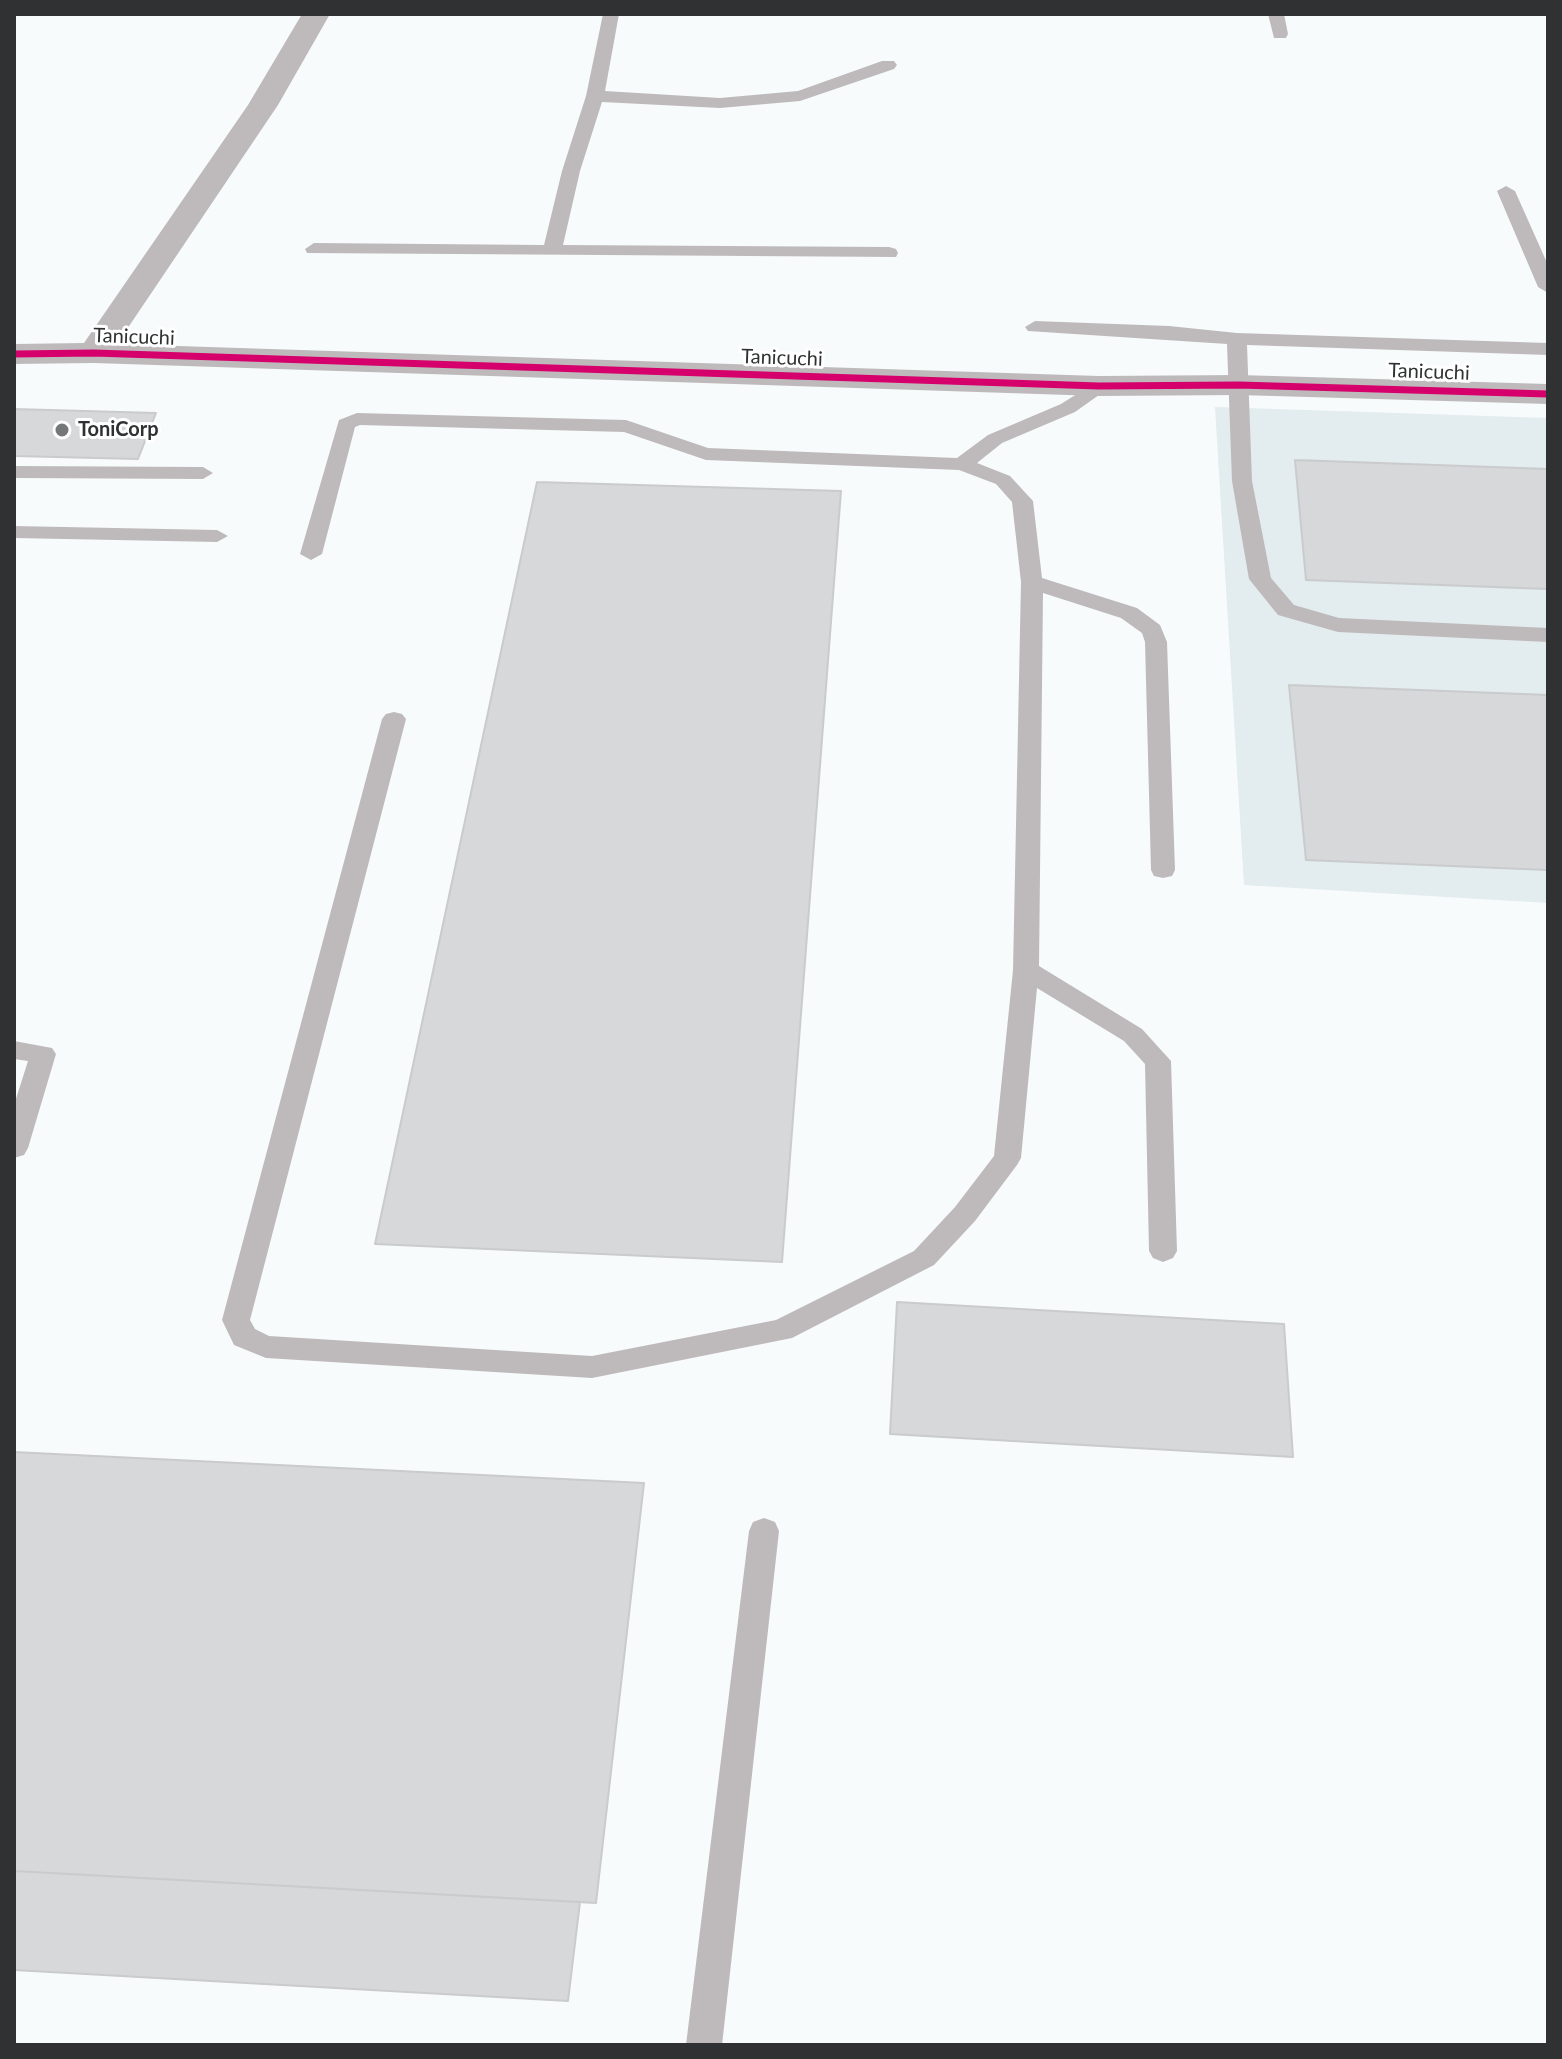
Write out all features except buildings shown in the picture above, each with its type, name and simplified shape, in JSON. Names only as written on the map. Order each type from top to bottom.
[{"type":"street","points":[[94,353],[263,105],[316,14]]},
{"type":"street","name":"Tanicuchi","points":[[14,354],[94,353],[1099,386],[1239,385],[1548,394]]},
{"type":"lane","points":[[552,251],[571,171],[595,96],[611,14]]},
{"type":"lane","points":[[1276,14],[1280,34]]},
{"type":"lane","points":[[595,96],[720,103],[800,96],[888,65]]},
{"type":"lane","points":[[1506,191],[1548,287]]},
{"type":"lane","points":[[314,249],[889,253]]},
{"type":"lane","points":[[1035,327],[1169,332],[1237,339],[1548,349]]},
{"type":"lane","points":[[1237,339],[1242,481],[1260,579],[1286,610],[1338,625],[1548,635]]},
{"type":"lane","points":[[962,464],[995,439],[1068,408],[1099,386]]},
{"type":"lane","points":[[311,554],[346,424],[357,419],[626,426],[706,454],[962,464],[1003,480],[1022,501],[1032,582],[1026,970],[1007,1158],[965,1214],[924,1258],[782,1330],[592,1367],[266,1347],[244,1337],[236,1320],[394,719]]},
{"type":"lane","points":[[14,472],[203,473]]},
{"type":"lane","points":[[14,532],[217,536]]},
{"type":"lane","points":[[1032,582],[1129,613],[1152,630],[1156,642],[1163,870]]},
{"type":"lane","points":[[1026,970],[1133,1035],[1158,1061],[1163,1251]]},
{"type":"lane","points":[[14,1050],[43,1054],[14,1148]]},
{"type":"lane","points":[[704,2045],[764,1531]]},
{"type":"shaded area","points":[[1215,407],[1548,418],[1548,903],[1244,885]]},
{"type":"cycle path","points":[[14,354],[94,353],[1099,386],[1239,385],[1548,394]]},
{"type":"place","name":"ToniCorp","points":[[62,430]]}]
